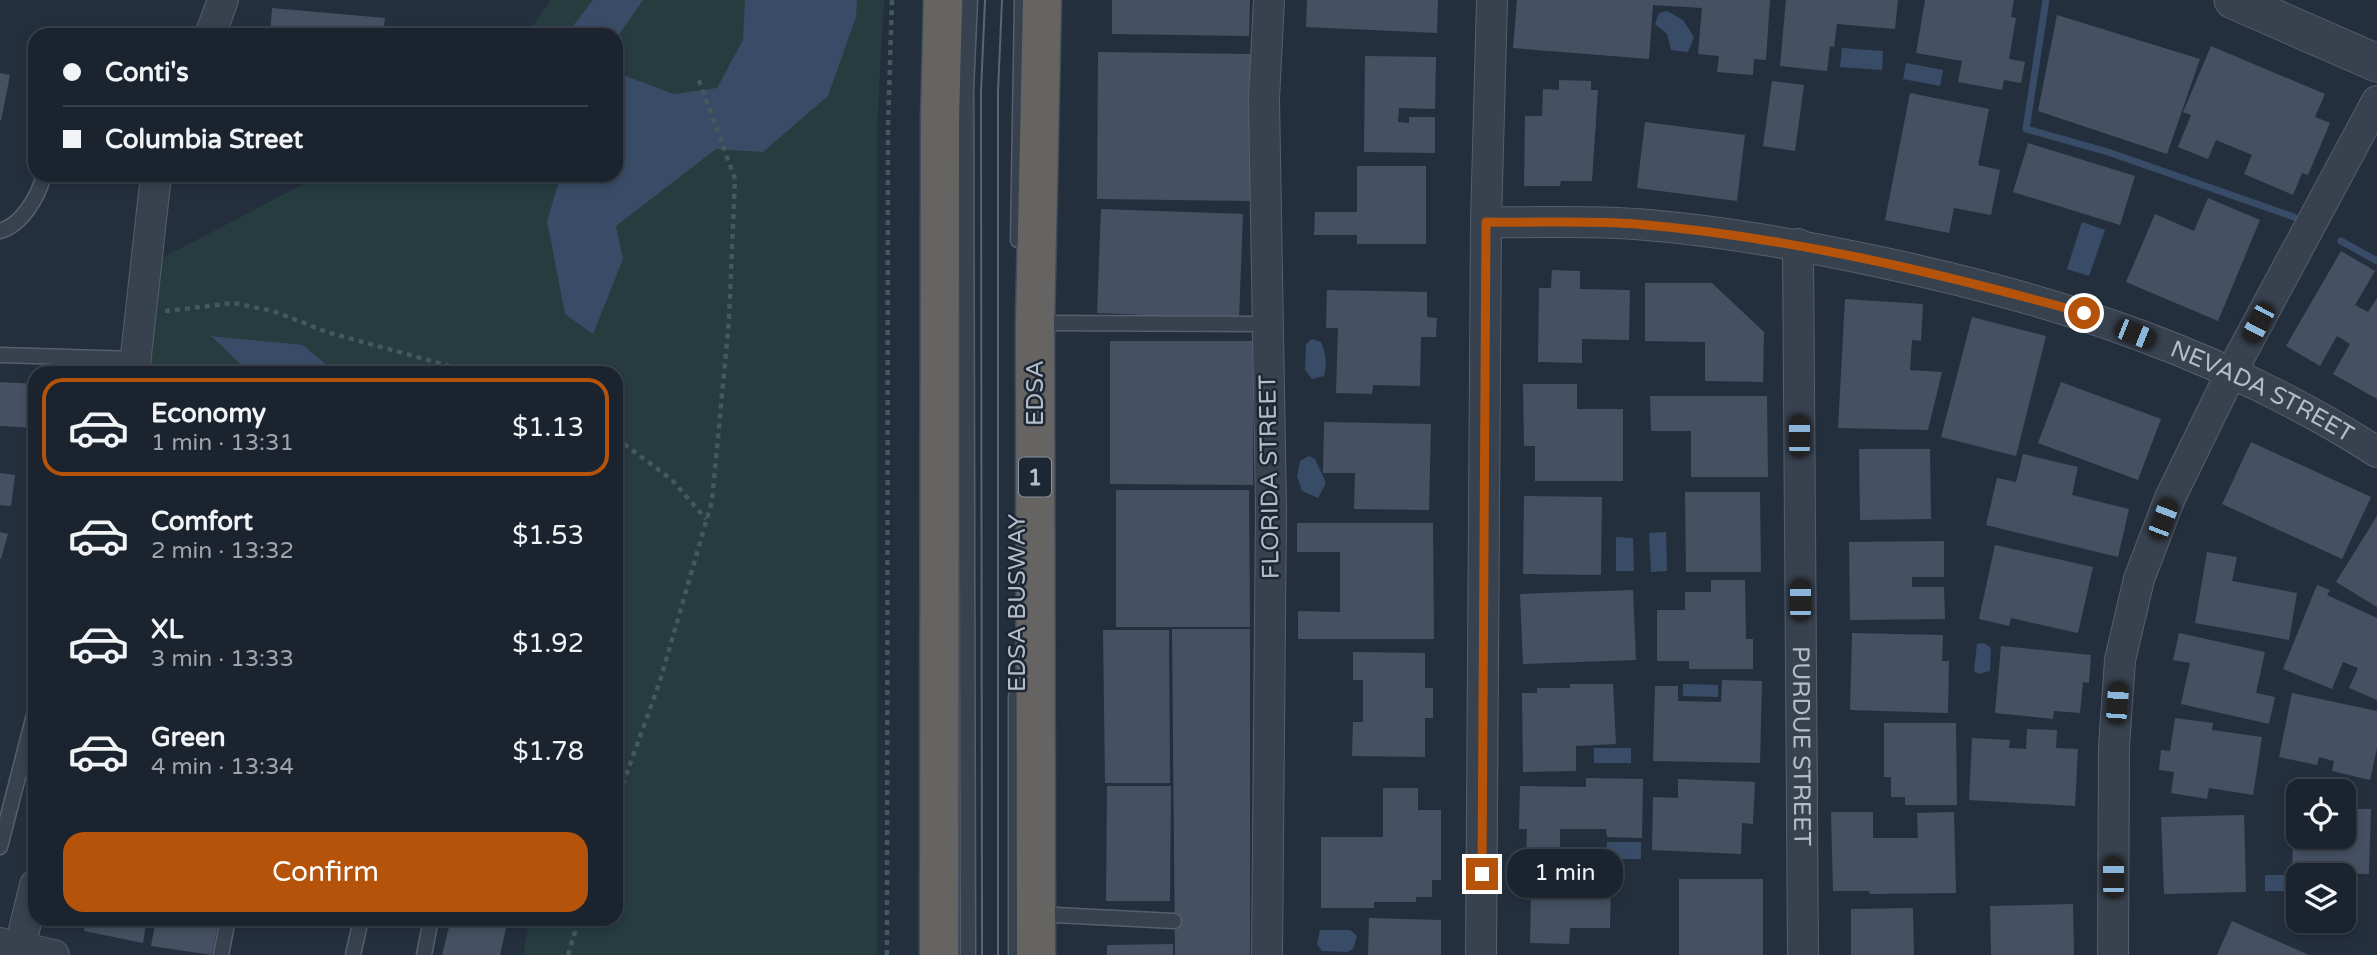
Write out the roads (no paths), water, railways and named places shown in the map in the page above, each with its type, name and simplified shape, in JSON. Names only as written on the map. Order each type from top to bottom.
[{"type":"highway","points":[[939,955],[940,121],[943,0]]},
{"type":"highway","name":"EDSA","points":[[1036,955],[1035,323],[1042,0]]},
{"type":"street","points":[[213,28],[223,0]]},
{"type":"street","name":"FLORIDA STREET","points":[[1266,955],[1258,923],[1270,508],[1264,99],[1269,0]]},
{"type":"street","points":[[1482,955],[1486,222],[1492,0]]},
{"type":"street","points":[[2234,0],[2377,63]]},
{"type":"street","points":[[2113,955],[2114,747],[2120,660],[2140,579],[2170,499],[2232,371],[2377,101]]},
{"type":"street","points":[[135,366],[155,182]]},
{"type":"street","name":"NEVADA STREET","points":[[1486,222],[1633,224],[1797,244],[1965,279],[2084,313],[2232,371],[2377,452]]},
{"type":"street","name":"PURDUE STREET","points":[[1797,244],[1803,955]]},
{"type":"street","points":[[28,902],[10,945],[54,955]]},
{"type":"lane","name":"EDSA BUSWAY","points":[[968,955],[966,88],[970,0]]},
{"type":"lane","points":[[1018,259],[1022,0]]},
{"type":"lane","points":[[0,231],[13,227],[30,205],[41,182]]},
{"type":"lane","points":[[1035,323],[1266,324]]},
{"type":"lane","points":[[0,355],[58,357],[135,366]]},
{"type":"lane","points":[[57,366],[58,357]]},
{"type":"lane","name":"EDSA BUSWAY","points":[[1016,955],[1017,677]]},
{"type":"lane","points":[[0,847],[28,737]]},
{"type":"lane","points":[[1036,914],[1174,921]]},
{"type":"lane","points":[[221,955],[227,926]]},
{"type":"lane","points":[[353,955],[359,926]]},
{"type":"lane","points":[[424,955],[430,926]]},
{"type":"water","points":[[593,0],[643,0],[623,29],[571,28]]},
{"type":"water","points":[[745,0],[857,0],[856,17],[828,96],[763,152],[716,149],[616,226],[623,259],[593,334],[565,314],[547,221],[559,182],[623,182],[623,75],[674,94],[717,88],[743,40]]},
{"type":"water","points":[[1667,11],[1683,20],[1694,37],[1688,52],[1671,50],[1667,34],[1655,24],[1659,13]]},
{"type":"water","points":[[1842,48],[1883,51],[1882,70],[1840,67]]},
{"type":"water","points":[[1906,63],[1943,70],[1940,86],[1903,79]]},
{"type":"water","points":[[2082,222],[2105,230],[2089,276],[2067,269]]},
{"type":"water","points":[[211,336],[303,345],[328,366],[243,366]]},
{"type":"water","points":[[1312,339],[1321,342],[1326,363],[1324,376],[1312,379],[1305,370],[1306,344]]},
{"type":"water","points":[[1309,456],[1315,459],[1326,483],[1318,498],[1302,491],[1297,476],[1300,461]]},
{"type":"water","points":[[1666,532],[1667,571],[1651,572],[1649,533]]},
{"type":"water","points":[[1616,537],[1633,538],[1634,571],[1616,571]]},
{"type":"water","points":[[1984,643],[1991,648],[1990,671],[1979,674],[1974,671],[1977,644]]},
{"type":"water","points":[[1683,684],[1718,685],[1718,697],[1683,696]]},
{"type":"water","points":[[1594,748],[1631,748],[1631,763],[1594,763]]},
{"type":"water","points":[[1607,842],[1641,842],[1641,859],[1606,859]]},
{"type":"water","points":[[2265,875],[2286,875],[2286,891],[2265,891]]},
{"type":"water","points":[[1320,930],[1350,930],[1357,936],[1353,949],[1347,952],[1322,951],[1317,944]]},
{"type":"waterway","points":[[2046,0],[2026,129],[2108,152],[2294,217]]},
{"type":"waterway","points":[[2341,241],[2377,261]]},
{"type":"tram line","points":[[982,955],[981,92],[985,0]]},
{"type":"tram line","points":[[998,955],[998,92],[1002,0]]}]
